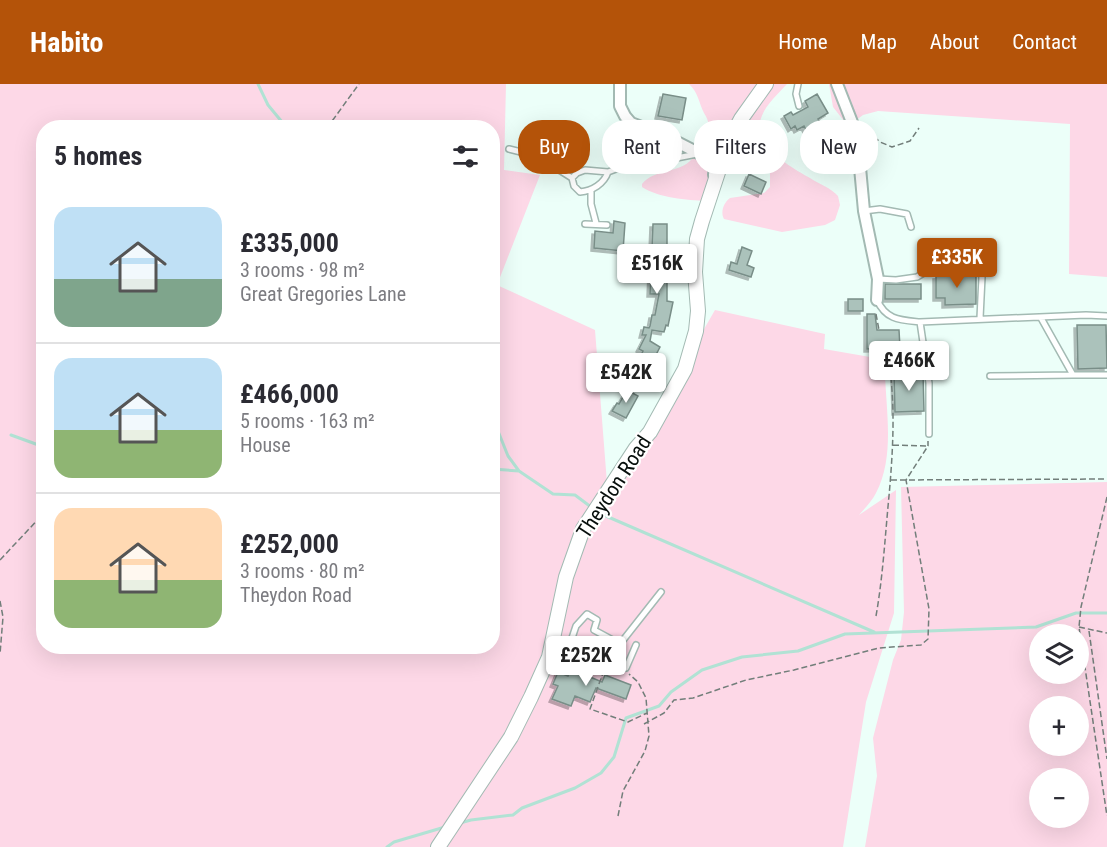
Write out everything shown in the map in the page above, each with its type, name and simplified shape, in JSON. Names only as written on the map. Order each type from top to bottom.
[{"type":"street","points":[[620,84],[620,106],[631,123],[694,151]]},
{"type":"street","name":"Theydon Road","points":[[441,841],[511,737],[549,657],[566,578],[583,529],[636,448],[650,432],[685,369],[692,349],[698,311],[696,273],[698,239],[727,145],[741,119],[766,84]]},
{"type":"street","points":[[837,84],[857,135],[864,210],[878,279],[877,300]]},
{"type":"street","points":[[715,174],[715,184]]},
{"type":"lane","points":[[798,84],[796,94],[799,106]]},
{"type":"lane","points":[[509,149],[537,156],[572,178],[574,186],[580,192],[591,191],[606,179],[607,174]]},
{"type":"lane","points":[[572,178],[585,170],[602,171]]},
{"type":"lane","points":[[591,191],[591,204],[596,223]]},
{"type":"lane","points":[[864,210],[880,209],[907,214],[911,227]]},
{"type":"lane","points":[[585,224],[608,225]]},
{"type":"lane","points":[[878,279],[896,280],[917,277],[937,265],[978,267],[982,277],[980,318]]},
{"type":"lane","points":[[877,300],[882,310],[898,320],[920,322],[980,318],[1107,316]]},
{"type":"lane","points":[[1041,318],[1072,375]]},
{"type":"lane","points":[[920,322],[929,382],[929,434]]},
{"type":"lane","points":[[990,376],[1107,375]]},
{"type":"lane","points":[[609,662],[620,644],[661,592]]},
{"type":"lane","points":[[549,657],[564,662],[576,626],[587,614],[597,620],[594,630],[620,644]]},
{"type":"lane","points":[[569,647],[626,668],[636,645]]},
{"type":"path","points":[[333,120],[359,84]]},
{"type":"path","points":[[878,140],[892,147],[910,141],[919,128]]},
{"type":"path","points":[[876,616],[883,576],[892,445],[891,374],[888,357],[880,352],[879,348]]},
{"type":"path","points":[[644,724],[664,713],[674,700],[693,698],[746,680],[879,648],[921,645],[928,639],[929,609],[906,480],[928,446],[929,434]]},
{"type":"path","points":[[892,445],[928,446]]},
{"type":"path","points":[[890,480],[1107,479]]},
{"type":"path","points":[[1079,624],[1081,607],[1107,497]]},
{"type":"path","points":[[0,560],[36,522]]},
{"type":"path","points":[[0,601],[3,616],[0,654]]},
{"type":"path","points":[[1107,633],[1089,631],[1107,759]]},
{"type":"path","points":[[609,662],[590,710],[628,722],[648,712]]},
{"type":"path","points":[[618,816],[623,791],[645,751],[649,736],[646,698],[638,682],[629,676],[626,668]]},
{"type":"path","points":[[1087,684],[1107,816]]},
{"type":"shaded area","points":[[0,84],[506,84],[504,170],[518,172],[518,174],[540,175],[500,277],[500,120],[36,120],[36,654],[500,654],[500,286],[595,330],[608,496],[715,310],[825,334],[824,349],[870,357],[872,373],[885,373],[888,434],[886,464],[876,493],[859,515],[896,490],[894,613],[866,702],[843,847],[0,847]]},
{"type":"shaded area","points":[[689,84],[787,84],[764,111],[761,120],[708,120]]},
{"type":"shaded area","points":[[829,84],[1107,84],[1107,277],[1069,274],[1070,124],[878,111],[863,115],[856,120],[843,120],[833,107]]},
{"type":"shaded area","points":[[694,157],[694,174],[722,174],[706,201],[665,196],[642,187],[642,184],[653,175],[682,174],[682,166]]},
{"type":"shaded area","points":[[788,165],[838,196],[840,205],[835,220],[825,225],[782,232],[724,219],[723,207],[730,198],[764,193],[770,187],[770,174],[788,174]]},
{"type":"shaded area","points":[[1107,482],[1107,847],[865,847],[877,776],[873,738],[893,660],[901,640],[904,612],[901,487]]},
{"type":"building","points":[[663,94],[686,98],[682,120],[658,116]]},
{"type":"building","points":[[817,94],[828,113],[819,120],[800,120],[800,128],[797,130],[795,126],[791,129],[784,116],[791,112],[793,115],[808,107],[805,101]]},
{"type":"building","points":[[749,174],[766,182],[761,194],[744,186]]},
{"type":"building","points":[[614,221],[625,223],[623,251],[594,248],[595,231],[613,233]]},
{"type":"building","points":[[653,224],[667,224],[667,301],[673,302],[668,326],[666,325],[664,332],[652,330],[650,341],[660,347],[648,370],[636,364],[643,351],[639,349],[646,335],[642,335],[644,327],[649,328],[652,315],[655,315],[659,294],[650,294]]},
{"type":"building","points":[[742,247],[752,251],[747,265],[754,268],[751,277],[729,270],[731,262],[737,264]]},
{"type":"building","points":[[976,274],[976,304],[945,305],[945,298],[936,298],[936,276]]},
{"type":"building","points":[[885,284],[921,284],[921,299],[885,299]]},
{"type":"building","points":[[848,299],[863,299],[863,311],[848,311]]},
{"type":"building","points":[[867,314],[875,314],[877,330],[899,330],[900,348],[867,349]]},
{"type":"building","points":[[1077,325],[1106,325],[1107,368],[1078,369]]},
{"type":"building","points":[[923,373],[924,411],[895,412],[894,374]]},
{"type":"building","points":[[627,390],[638,396],[626,418],[612,411]]},
{"type":"building","points":[[571,669],[602,682],[605,675],[631,685],[626,699],[596,688],[590,702],[575,696],[571,706],[552,699],[558,686],[553,684],[558,672],[568,676]]},
{"type":"waterway","points":[[258,84],[268,105],[280,120]]},
{"type":"waterway","points":[[11,435],[36,444]]},
{"type":"waterway","points":[[500,436],[508,456],[519,471],[553,494],[575,495],[591,507]]},
{"type":"waterway","points":[[500,470],[519,471]]},
{"type":"waterway","points":[[599,513],[874,632]]},
{"type":"waterway","points":[[460,823],[513,815],[522,808],[575,788],[601,773],[614,757],[626,718],[659,706],[671,692],[702,670],[742,657],[798,651],[845,634],[1036,627],[1076,613],[1107,613]]},
{"type":"waterway","points":[[387,847],[394,842],[445,827]]}]
